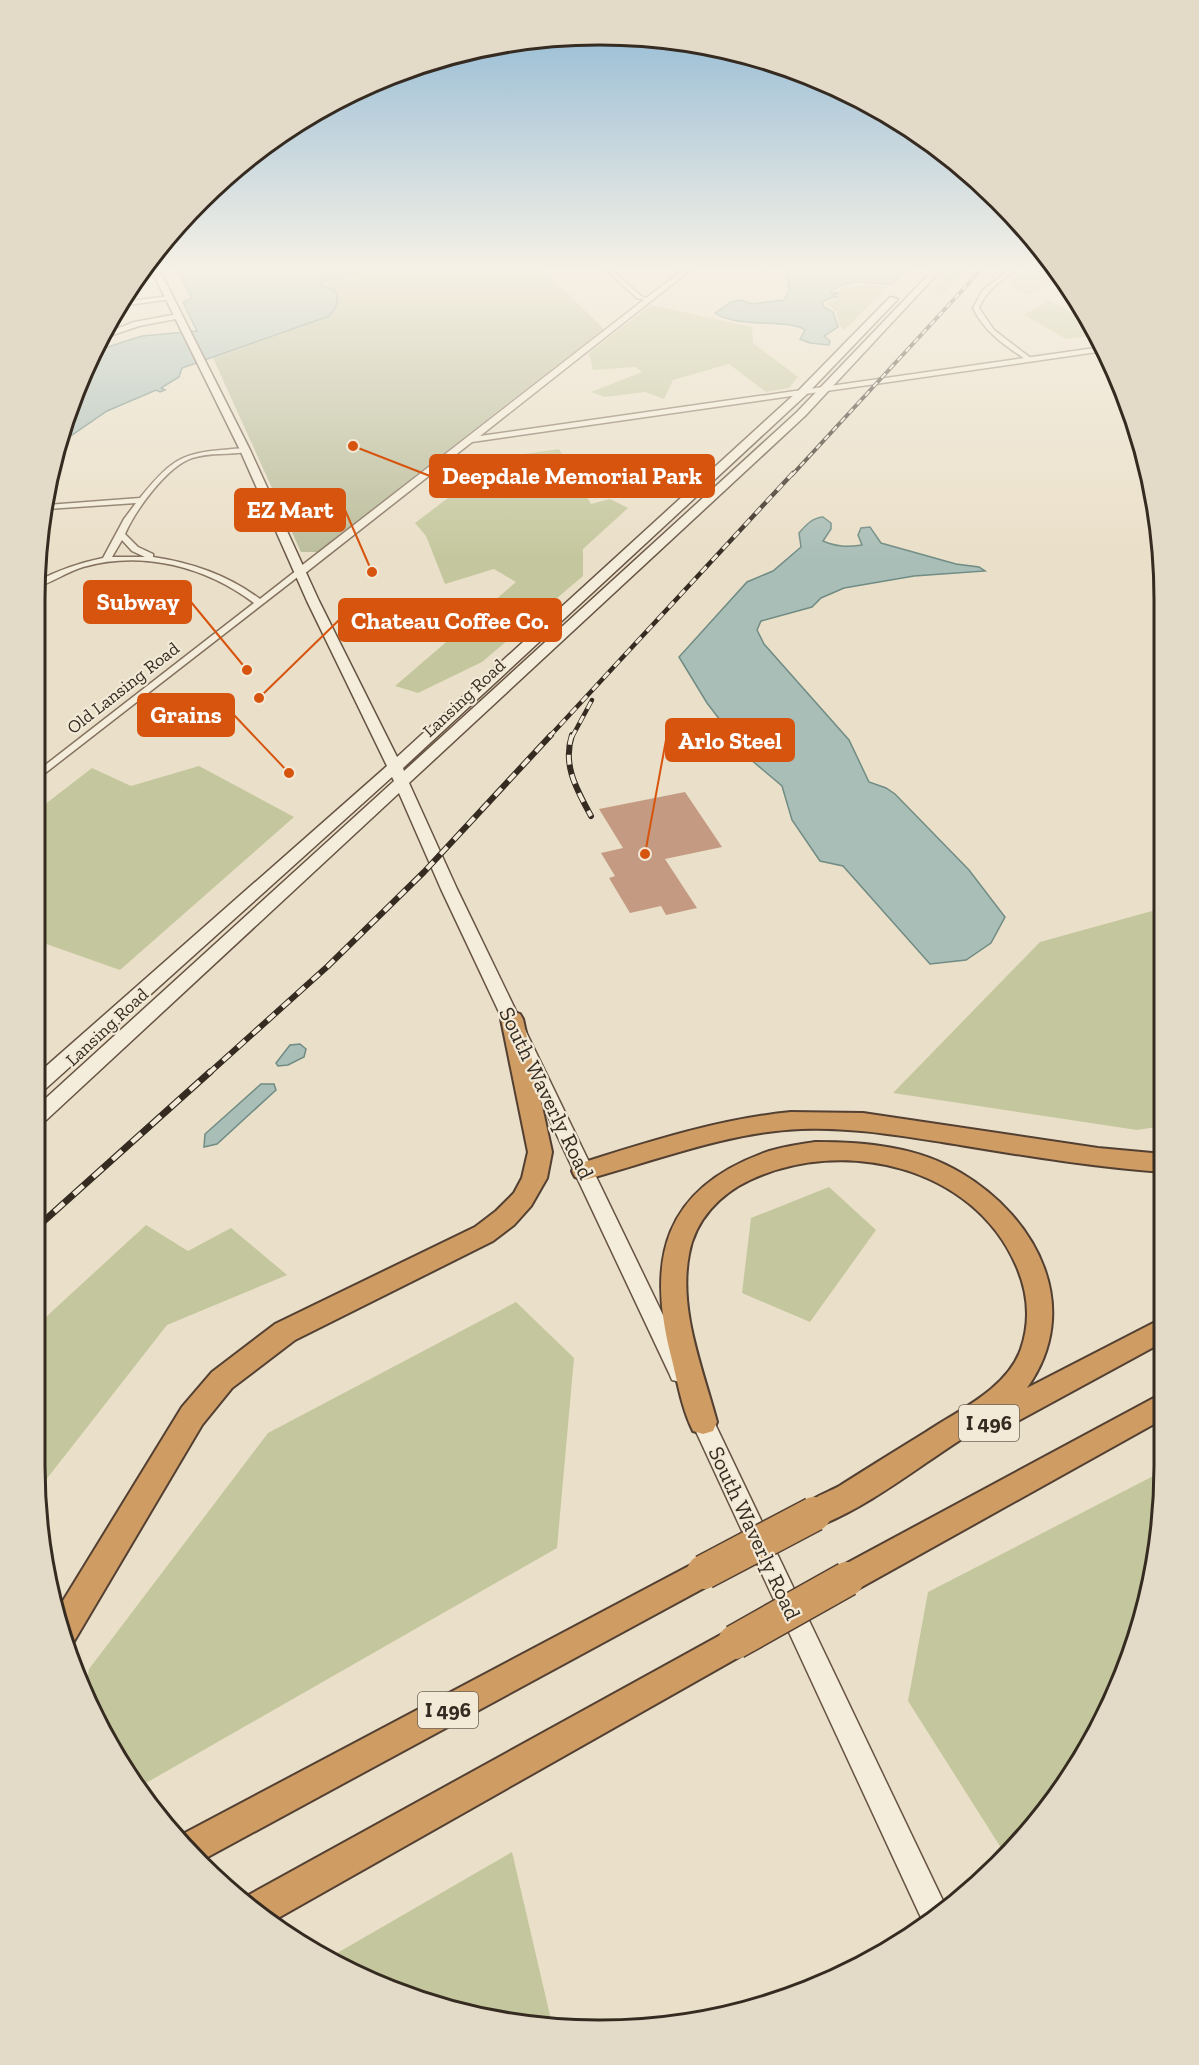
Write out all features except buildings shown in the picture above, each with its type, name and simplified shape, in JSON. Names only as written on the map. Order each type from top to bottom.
[{"type":"highway","points":[[68,1622],[192,1416],[222,1380],[285,1332],[484,1234],[510,1215],[522,1202],[535,1178],[540,1152],[512,1019]]},
{"type":"highway","points":[[584,1171],[740,1129],[780,1122],[827,1119],[863,1122],[1098,1157],[1154,1162]]},
{"type":"highway","points":[[703,1422],[677,1317],[674,1268],[678,1245],[699,1205],[714,1189],[747,1168],[772,1158],[809,1150],[860,1150],[906,1160],[932,1169],[976,1195],[1018,1238],[1031,1265],[1041,1298],[1041,1320],[1036,1345],[1027,1367],[1000,1399],[850,1495]]},
{"type":"highway","name":"I 496","points":[[196,1845],[1154,1334]]},
{"type":"highway","points":[[263,1906],[1154,1410]]},
{"type":"main road","name":"South Waverly Road","points":[[203,367],[245,450],[300,572],[398,775],[932,1909]]},
{"type":"main road","name":"Lansing Road","points":[[45,1110],[827,367]]},
{"type":"main road","name":"Lansing Road","points":[[45,1078],[398,775],[801,414],[844,367]]},
{"type":"street","name":"Old Lansing Road","points":[[45,770],[561,367]]},
{"type":"street","points":[[470,439],[978,367]]},
{"type":"street","points":[[106,560],[143,500],[176,462],[183,458],[245,450]]},
{"type":"street","points":[[53,507],[143,500]]},
{"type":"street","points":[[122,536],[135,549],[155,559],[223,579],[259,603]]},
{"type":"street","points":[[46,580],[68,569],[106,560],[155,559]]},
{"type":"green space","points":[[217,367],[555,367],[317,552],[301,552]]},
{"type":"green space","points":[[592,367],[630,367],[593,370]]},
{"type":"green space","points":[[636,367],[717,367],[673,380],[664,399],[645,392],[605,397],[591,392],[642,372]]},
{"type":"green space","points":[[733,367],[785,367],[798,377],[789,388],[766,392]]},
{"type":"green space","points":[[559,449],[591,504],[610,499],[628,508],[583,549],[583,576],[482,662],[418,693],[395,686],[516,582],[494,569],[445,584],[426,536],[415,523],[502,457]]},
{"type":"green space","points":[[199,766],[294,817],[120,970],[45,944],[45,804],[92,768],[131,786]]},
{"type":"green space","points":[[1154,910],[1154,1127],[1137,1130],[893,1093],[1040,942]]},
{"type":"green space","points":[[829,1187],[876,1230],[810,1322],[742,1293],[751,1218]]},
{"type":"green space","points":[[146,1225],[188,1251],[231,1228],[287,1275],[167,1325],[45,1481],[45,1318]]},
{"type":"green space","points":[[516,1302],[574,1358],[557,1548],[145,1783],[102,1711],[87,1679],[89,1669],[268,1433]]},
{"type":"green space","points":[[1154,1476],[1153,1502],[1143,1574],[1125,1644],[1112,1678],[1080,1743],[1061,1774],[1001,1848],[908,1701],[928,1592]]},
{"type":"green space","points":[[512,1852],[551,2018],[491,2009],[421,1991],[387,1978],[336,1954]]},
{"type":"water","points":[[96,367],[184,367],[179,377],[161,388],[165,390],[160,392],[156,390],[107,411],[69,437]]},
{"type":"water","points":[[823,517],[831,523],[831,529],[823,541],[828,543],[842,546],[862,545],[858,535],[861,528],[870,527],[881,543],[956,564],[979,567],[985,571],[914,576],[844,588],[821,598],[812,607],[761,621],[757,630],[764,644],[849,740],[869,782],[895,794],[969,870],[1005,917],[991,943],[966,960],[930,964],[843,866],[820,861],[792,820],[782,786],[750,759],[707,703],[679,657],[747,582],[773,571],[801,547],[799,533],[804,527],[812,520]]},
{"type":"water","points":[[300,1044],[306,1049],[304,1057],[288,1065],[278,1066],[276,1063],[290,1045]]},
{"type":"water","points":[[261,1084],[274,1084],[276,1090],[217,1144],[204,1147],[205,1134]]},
{"type":"railway","points":[[792,475],[891,367]]},
{"type":"railway","points":[[549,737],[793,473]]},
{"type":"railway","points":[[572,737],[592,700]]},
{"type":"railway","points":[[208,1074],[328,966],[424,872],[551,735]]},
{"type":"railway","points":[[572,735],[569,746],[572,777],[591,816]]},
{"type":"railway","points":[[45,1220],[210,1072]]},
{"type":"place","name":"Deepdale Memorial Park","points":[[353,446]]},
{"type":"place","name":"EZ Mart","points":[[372,572]]},
{"type":"place","name":"Subway","points":[[247,670]]},
{"type":"place","name":"Chateau Coffee Co.","points":[[259,698]]},
{"type":"place","name":"Grains","points":[[289,773]]},
{"type":"place","name":"Arlo Steel","points":[[645,854]]}]
